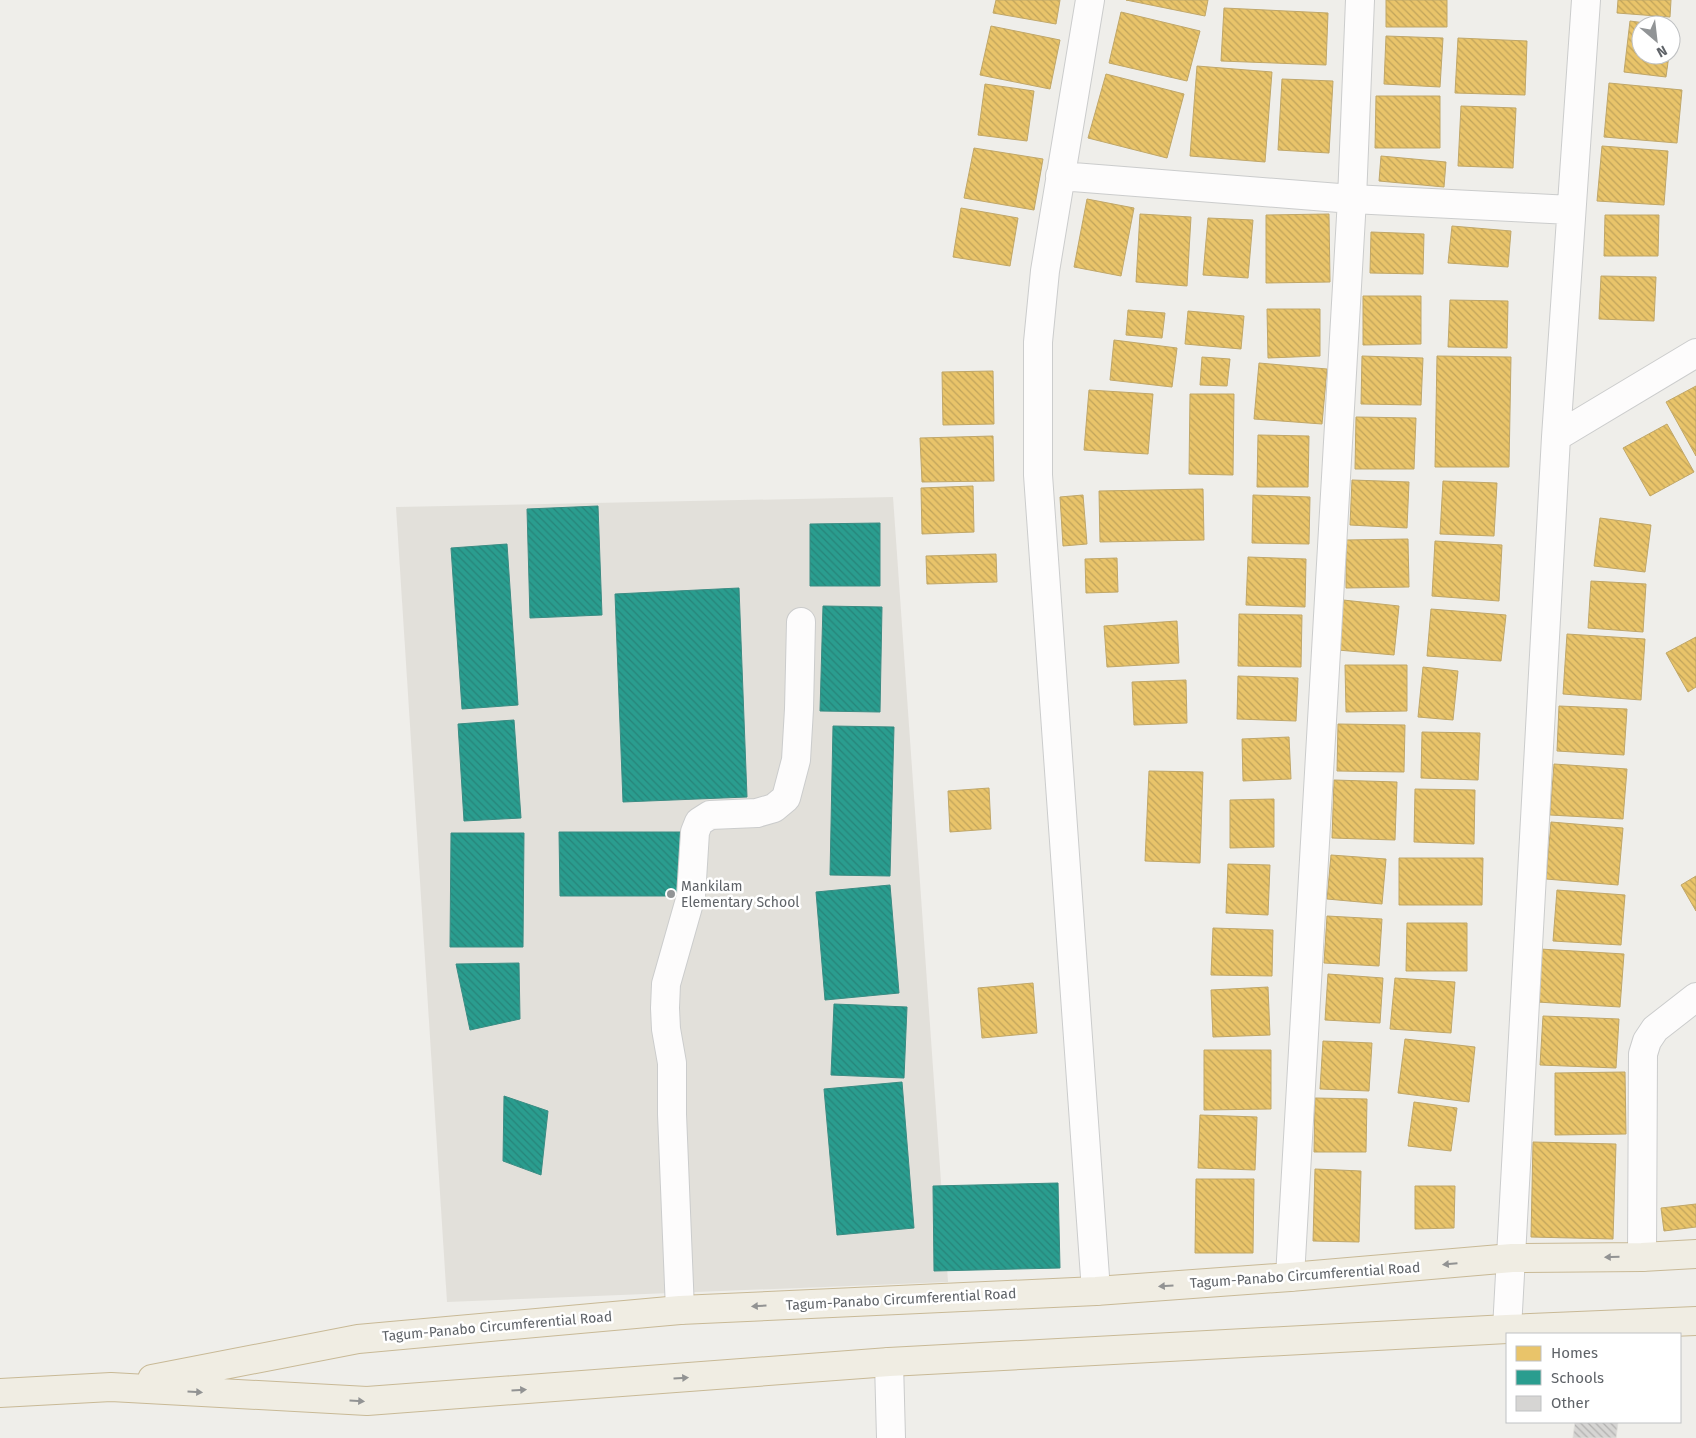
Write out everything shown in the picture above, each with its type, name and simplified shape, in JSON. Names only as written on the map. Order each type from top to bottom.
[{"type":"highway","name":"Tagum-Panabo Circumferential Road","points":[[111,1387],[358,1339],[680,1310],[1096,1291],[1512,1258],[1642,1257],[1696,1254]]},
{"type":"highway","name":"Tagum-Panabo Circumferential Road","points":[[0,1394],[111,1387],[367,1401],[890,1362],[1696,1320]]},
{"type":"street","points":[[1090,0],[1045,271],[1038,342],[1038,474],[1096,1291]]},
{"type":"street","points":[[1290,1277],[1352,199],[1360,0]]},
{"type":"street","points":[[1507,1329],[1556,437],[1586,0]]},
{"type":"street","points":[[1060,176],[1352,199],[1571,210]]},
{"type":"street","points":[[1556,437],[1696,353]]},
{"type":"street","points":[[680,1310],[672,1114],[672,1063],[666,1029],[666,984],[691,896],[695,832],[699,822],[710,815],[757,813],[774,808],[786,798],[796,760],[801,622]]},
{"type":"street","points":[[1642,1257],[1643,1054],[1647,1042],[1655,1029],[1696,997]]},
{"type":"street","points":[[890,1362],[891,1438]]},
{"type":"shaded area","name":"Mankilam Elementary School","points":[[893,497],[948,1282],[447,1302],[396,507]]},
{"type":"building: Homes","points":[[996,0],[1060,0],[1056,24],[993,13]]},
{"type":"building: Homes","points":[[1126,0],[1208,0],[1205,16]]},
{"type":"building: Homes","points":[[1386,0],[1447,0],[1447,27],[1386,27]]},
{"type":"building: Homes","points":[[1618,0],[1671,0],[1670,15],[1617,13]]},
{"type":"building: Homes","points":[[1224,8],[1328,13],[1326,65],[1221,61]]},
{"type":"building: Homes","points":[[1121,12],[1200,31],[1187,81],[1109,63]]},
{"type":"building: Homes","points":[[1630,21],[1631,65],[1668,65],[1666,77],[1624,72]]},
{"type":"building: Homes","points":[[991,26],[1060,40],[1050,89],[980,75]]},
{"type":"building: Homes","points":[[1386,36],[1443,38],[1440,87],[1384,84]]},
{"type":"building: Homes","points":[[1458,38],[1527,41],[1525,95],[1455,93]]},
{"type":"building: Homes","points":[[1197,66],[1272,72],[1265,162],[1190,156]]},
{"type":"building: Homes","points":[[1106,74],[1184,94],[1167,158],[1088,138]]},
{"type":"building: Homes","points":[[1282,79],[1333,81],[1329,153],[1278,150]]},
{"type":"building: Homes","points":[[1609,83],[1682,90],[1677,143],[1604,137]]},
{"type":"building: Homes","points":[[985,84],[1034,91],[1027,141],[978,135]]},
{"type":"building: Homes","points":[[1376,96],[1440,96],[1440,148],[1375,148]]},
{"type":"building: Homes","points":[[1461,106],[1516,108],[1513,168],[1458,166]]},
{"type":"building: Homes","points":[[1602,146],[1668,151],[1664,205],[1597,201]]},
{"type":"building: Homes","points":[[974,148],[1043,159],[1034,210],[964,198]]},
{"type":"building: Homes","points":[[1381,156],[1446,162],[1444,187],[1379,181]]},
{"type":"building: Homes","points":[[1087,199],[1134,208],[1121,276],[1074,267]]},
{"type":"building: Homes","points":[[961,208],[1018,218],[1010,266],[953,257]]},
{"type":"building: Homes","points":[[1140,214],[1191,217],[1187,286],[1136,282]]},
{"type":"building: Homes","points":[[1329,214],[1330,282],[1266,283],[1266,215]]},
{"type":"building: Homes","points":[[1605,215],[1659,215],[1658,256],[1604,256]]},
{"type":"building: Homes","points":[[1208,218],[1253,220],[1248,278],[1203,275]]},
{"type":"building: Homes","points":[[1452,226],[1511,231],[1508,267],[1448,263]]},
{"type":"building: Homes","points":[[1371,232],[1424,234],[1423,274],[1370,273]]},
{"type":"building: Homes","points":[[1601,276],[1656,277],[1654,321],[1599,319]]},
{"type":"building: Homes","points":[[1363,296],[1421,296],[1421,344],[1363,345]]},
{"type":"building: Homes","points":[[1450,300],[1508,301],[1507,348],[1448,347]]},
{"type":"building: Homes","points":[[1267,309],[1320,309],[1320,356],[1268,358]]},
{"type":"building: Homes","points":[[1128,310],[1165,313],[1162,338],[1126,335]]},
{"type":"building: Homes","points":[[1188,311],[1244,316],[1241,349],[1185,344]]},
{"type":"building: Homes","points":[[1114,340],[1177,348],[1172,387],[1110,380]]},
{"type":"building: Homes","points":[[1362,356],[1423,358],[1421,405],[1361,404]]},
{"type":"building: Homes","points":[[1437,356],[1511,357],[1509,467],[1435,467]]},
{"type":"building: Homes","points":[[1202,357],[1230,359],[1227,386],[1200,385]]},
{"type":"building: Homes","points":[[1259,363],[1327,369],[1322,424],[1254,419]]},
{"type":"building: Homes","points":[[993,371],[994,424],[943,425],[942,372]]},
{"type":"building: Homes","points":[[1696,386],[1696,456],[1666,402]]},
{"type":"building: Homes","points":[[1089,390],[1153,394],[1148,454],[1084,450]]},
{"type":"building: Homes","points":[[1190,394],[1234,394],[1233,475],[1189,474]]},
{"type":"building: Homes","points":[[1356,417],[1416,418],[1414,469],[1355,469]]},
{"type":"building: Homes","points":[[1667,424],[1694,472],[1650,496],[1623,448]]},
{"type":"building: Homes","points":[[1258,435],[1309,436],[1308,487],[1257,487]]},
{"type":"building: Homes","points":[[993,436],[994,481],[922,482],[920,438]]},
{"type":"building: Homes","points":[[1352,480],[1409,482],[1407,528],[1350,525]]},
{"type":"building: Homes","points":[[1443,481],[1497,483],[1494,536],[1440,534]]},
{"type":"building: Homes","points":[[973,486],[974,532],[922,534],[921,488]]},
{"type":"building: Homes","points":[[1203,489],[1204,540],[1100,542],[1099,491]]},
{"type":"building: Homes","points":[[1083,495],[1087,544],[1063,546],[1060,497]]},
{"type":"building: Homes","points":[[1253,495],[1310,497],[1309,544],[1252,543]]},
{"type":"building: Homes","points":[[1600,518],[1651,525],[1645,572],[1594,566]]},
{"type":"building: Homes","points":[[1408,539],[1409,587],[1346,588],[1346,540]]},
{"type":"building: Homes","points":[[1435,541],[1502,545],[1499,601],[1432,596]]},
{"type":"building: Homes","points":[[996,554],[997,582],[927,584],[926,556]]},
{"type":"building: Homes","points":[[1248,557],[1306,559],[1305,607],[1246,605]]},
{"type":"building: Homes","points":[[1117,558],[1118,592],[1086,593],[1085,559]]},
{"type":"building: Homes","points":[[1591,581],[1646,584],[1643,632],[1588,628]]},
{"type":"building: Homes","points":[[1343,600],[1399,606],[1394,655],[1338,650]]},
{"type":"building: Homes","points":[[1431,609],[1506,615],[1501,661],[1427,656]]},
{"type":"building: Homes","points":[[1239,614],[1302,615],[1301,667],[1238,666]]},
{"type":"building: Homes","points":[[1177,621],[1179,663],[1107,667],[1104,626]]},
{"type":"building: Homes","points":[[1567,634],[1645,639],[1641,700],[1563,694]]},
{"type":"building: Homes","points":[[1696,637],[1696,687],[1688,692],[1666,653]]},
{"type":"building: Homes","points":[[1345,665],[1407,665],[1407,711],[1346,712]]},
{"type":"building: Homes","points":[[1423,667],[1458,671],[1453,720],[1418,717]]},
{"type":"building: Homes","points":[[1238,676],[1298,678],[1296,721],[1237,719]]},
{"type":"building: Homes","points":[[1186,680],[1187,723],[1134,725],[1132,682]]},
{"type":"building: Homes","points":[[1559,706],[1627,709],[1624,755],[1557,751]]},
{"type":"building: Homes","points":[[1338,724],[1405,725],[1404,772],[1337,771]]},
{"type":"building: Homes","points":[[1422,732],[1480,733],[1478,780],[1421,778]]},
{"type":"building: Homes","points":[[1289,737],[1291,779],[1243,781],[1242,739]]},
{"type":"building: Homes","points":[[1554,764],[1627,769],[1623,819],[1550,815]]},
{"type":"building: Homes","points":[[1149,771],[1203,772],[1200,863],[1145,861]]},
{"type":"building: Homes","points":[[1334,780],[1397,782],[1395,840],[1332,838]]},
{"type":"building: Homes","points":[[989,788],[991,829],[950,832],[948,791]]},
{"type":"building: Homes","points":[[1415,789],[1475,790],[1474,844],[1414,842]]},
{"type":"building: Homes","points":[[1274,799],[1274,847],[1230,848],[1230,800]]},
{"type":"building: Homes","points":[[1551,822],[1623,828],[1618,885],[1546,879]]},
{"type":"building: Homes","points":[[1331,855],[1386,859],[1382,904],[1327,899]]},
{"type":"building: Homes","points":[[1399,858],[1483,858],[1482,905],[1399,905]]},
{"type":"building: Homes","points":[[1228,864],[1270,865],[1268,915],[1226,913]]},
{"type":"building: Homes","points":[[1696,876],[1696,911],[1681,885]]},
{"type":"building: Homes","points":[[1557,890],[1625,895],[1621,945],[1553,941]]},
{"type":"building: Homes","points":[[1327,916],[1382,919],[1379,966],[1324,963]]},
{"type":"building: Homes","points":[[1407,923],[1467,923],[1467,971],[1406,971]]},
{"type":"building: Homes","points":[[1213,928],[1273,930],[1272,976],[1211,975]]},
{"type":"building: Homes","points":[[1540,949],[1624,954],[1620,1007],[1537,1002]]},
{"type":"building: Homes","points":[[1328,974],[1383,978],[1380,1023],[1325,1020]]},
{"type":"building: Homes","points":[[1395,978],[1455,982],[1451,1033],[1390,1029]]},
{"type":"building: Homes","points":[[1033,983],[1037,1033],[982,1038],[978,988]]},
{"type":"building: Homes","points":[[1268,987],[1270,1035],[1213,1037],[1211,990]]},
{"type":"building: Homes","points":[[1543,1016],[1619,1019],[1616,1068],[1540,1065]]},
{"type":"building: Homes","points":[[1405,1039],[1475,1047],[1469,1102],[1398,1093]]},
{"type":"building: Homes","points":[[1323,1041],[1372,1043],[1369,1091],[1320,1089]]},
{"type":"building: Homes","points":[[1204,1050],[1271,1050],[1271,1109],[1204,1110]]},
{"type":"building: Homes","points":[[1625,1072],[1626,1134],[1555,1135],[1555,1073]]},
{"type":"building: Homes","points":[[1315,1098],[1367,1099],[1366,1152],[1314,1152]]},
{"type":"building: Homes","points":[[1414,1102],[1457,1108],[1451,1151],[1408,1146]]},
{"type":"building: Homes","points":[[1200,1115],[1257,1117],[1255,1170],[1198,1168]]},
{"type":"building: Homes","points":[[1533,1142],[1616,1144],[1613,1239],[1531,1237]]},
{"type":"building: Homes","points":[[1315,1169],[1361,1171],[1359,1242],[1313,1241]]},
{"type":"building: Homes","points":[[1196,1179],[1254,1179],[1253,1253],[1195,1253]]},
{"type":"building: Homes","points":[[1415,1186],[1455,1186],[1454,1228],[1415,1229]]},
{"type":"building: Homes","points":[[1696,1204],[1696,1227],[1664,1231],[1661,1208]]},
{"type":"building: Schools","points":[[598,506],[602,615],[530,618],[527,509]]},
{"type":"building: Schools","points":[[880,523],[880,586],[810,586],[810,524]]},
{"type":"building: Schools","points":[[507,544],[518,705],[462,709],[451,548]]},
{"type":"building: Schools","points":[[739,588],[747,797],[623,802],[615,594]]},
{"type":"building: Schools","points":[[823,606],[882,607],[880,712],[820,711]]},
{"type":"building: Schools","points":[[514,720],[521,818],[464,821],[458,724]]},
{"type":"building: Schools","points":[[833,726],[894,727],[890,876],[830,875]]},
{"type":"building: Schools","points":[[559,832],[682,832],[682,896],[560,896]]},
{"type":"building: Schools","points":[[451,833],[524,833],[523,947],[450,947]]},
{"type":"building: Schools","points":[[890,885],[899,993],[825,1000],[816,892]]},
{"type":"building: Schools","points":[[519,963],[520,1019],[470,1030],[456,964]]},
{"type":"building: Schools","points":[[834,1004],[907,1007],[904,1078],[831,1075]]},
{"type":"building: Schools","points":[[902,1082],[914,1228],[837,1235],[824,1089]]},
{"type":"building: Schools","points":[[504,1096],[548,1111],[541,1175],[503,1161]]},
{"type":"building: Schools","points":[[1058,1183],[1060,1268],[934,1271],[933,1186]]},
{"type":"building: Other","points":[[1575,1423],[1618,1423],[1616,1438],[1573,1438]]},
{"type":"place","name":"Mankilam Elementary School","points":[[671,894]]}]
